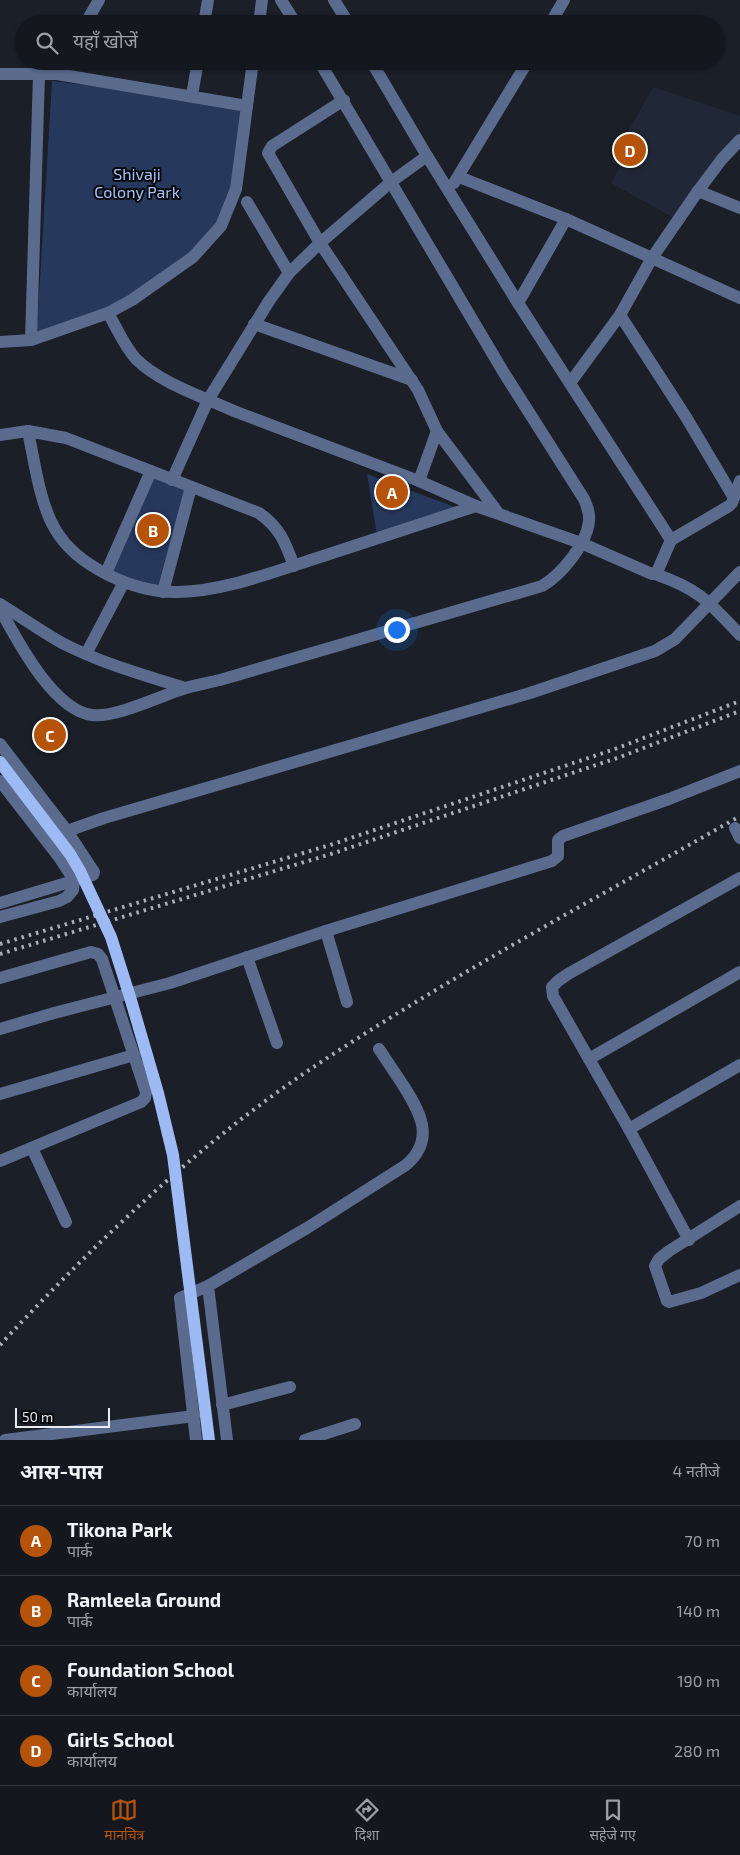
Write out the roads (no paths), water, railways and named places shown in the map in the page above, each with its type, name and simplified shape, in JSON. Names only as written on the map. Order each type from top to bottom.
[{"type":"main road","points":[[0,762],[70,854],[80,871],[110,937],[130,997],[158,1093],[173,1155],[209,1440]]},
{"type":"street","points":[[90,15],[99,0]]},
{"type":"street","points":[[206,15],[208,0]]},
{"type":"street","points":[[260,15],[262,0]]},
{"type":"street","points":[[281,0],[290,15]]},
{"type":"street","points":[[334,0],[343,15]]},
{"type":"street","points":[[555,15],[564,0]]},
{"type":"street","points":[[57,74],[59,70]]},
{"type":"street","points":[[192,96],[196,70]]},
{"type":"street","points":[[0,342],[30,340],[108,312],[132,300],[193,257],[221,226],[236,189],[252,70]]},
{"type":"street","points":[[0,609],[16,639],[46,682],[69,704],[92,715],[111,713],[185,688],[220,680],[542,586],[562,570],[581,543],[589,521],[584,499],[504,372],[325,70]]},
{"type":"street","points":[[376,70],[448,191],[518,303],[671,540],[670,546],[655,574]]},
{"type":"street","points":[[448,191],[459,177],[523,70]]},
{"type":"street","points":[[0,74],[57,74],[247,106]]},
{"type":"street","points":[[30,340],[39,74]]},
{"type":"street","points":[[344,100],[272,146],[268,151],[320,243],[412,380],[437,431],[499,514]]},
{"type":"street","points":[[570,383],[620,315],[652,258],[698,191],[722,159],[740,140]]},
{"type":"street","points":[[172,480],[208,400],[254,324],[289,272],[391,182],[427,156]]},
{"type":"street","points":[[459,177],[566,219],[740,298]]},
{"type":"street","points":[[698,191],[740,208]]},
{"type":"street","points":[[247,202],[289,272]]},
{"type":"street","points":[[518,303],[566,219]]},
{"type":"street","points":[[108,312],[131,353],[140,363],[169,382],[234,411],[419,481],[476,506],[581,543],[686,586],[711,603],[739,632]]},
{"type":"street","points":[[620,315],[686,417],[734,498]]},
{"type":"street","points":[[254,324],[412,380]]},
{"type":"street","points":[[28,431],[44,502],[55,530],[81,558],[106,573],[135,587],[163,592],[203,591],[294,566],[476,506]]},
{"type":"street","points":[[0,435],[28,431],[66,438],[259,513],[269,520],[282,536],[294,566]]},
{"type":"street","points":[[419,481],[437,431]]},
{"type":"street","points":[[106,573],[151,471]]},
{"type":"street","points":[[671,540],[731,505],[740,481]]},
{"type":"street","points":[[163,592],[191,487]]},
{"type":"street","points":[[67,831],[104,818],[530,693],[634,658],[667,644],[711,603],[740,572]]},
{"type":"street","points":[[86,654],[124,582]]},
{"type":"street","points":[[0,604],[48,634],[86,654],[118,667],[185,688]]},
{"type":"street","points":[[0,744],[67,831],[94,872],[93,874],[0,903]]},
{"type":"street","points":[[0,1029],[170,983],[326,931],[552,862],[558,856],[558,840],[563,836],[669,799],[740,771]]},
{"type":"street","points":[[0,782],[59,857],[74,880],[73,890],[63,899],[0,917]]},
{"type":"street","points":[[689,1240],[629,1129],[553,996],[552,987],[568,974],[740,878]]},
{"type":"street","points":[[326,931],[347,1002]]},
{"type":"street","points":[[0,978],[95,952],[102,959],[146,1092],[143,1100],[0,1162]]},
{"type":"street","points":[[246,957],[277,1043]]},
{"type":"street","points":[[589,1059],[740,972]]},
{"type":"street","points":[[196,1440],[180,1298],[208,1286],[308,1228],[406,1165],[418,1152],[422,1133],[420,1114],[379,1049]]},
{"type":"street","points":[[0,1094],[134,1056]]},
{"type":"street","points":[[629,1129],[740,1065]]},
{"type":"street","points":[[32,1148],[66,1222]]},
{"type":"street","points":[[740,1206],[669,1251],[655,1266],[667,1302],[673,1302],[701,1293],[740,1275]]},
{"type":"street","points":[[208,1286],[227,1440]]},
{"type":"street","points":[[222,1405],[290,1387]]},
{"type":"street","points":[[5,1440],[194,1416]]},
{"type":"street","points":[[305,1440],[354,1424]]},
{"type":"railway","points":[[0,944],[330,845],[615,749],[740,701]]},
{"type":"railway","points":[[0,954],[331,854],[620,757],[740,711]]},
{"type":"railway","points":[[0,1345],[148,1197],[187,1163],[269,1098],[364,1034],[470,969],[740,816]]},
{"type":"place","name":"Girls School","points":[[630,150]]},
{"type":"place","name":"Tikona Park","points":[[392,492]]},
{"type":"place","name":"Ramleela Ground","points":[[153,530]]},
{"type":"place","name":"Foundation School","points":[[50,735]]},
{"type":"park label","name":"Shivaji Colony Park","points":[[137,182]]}]
